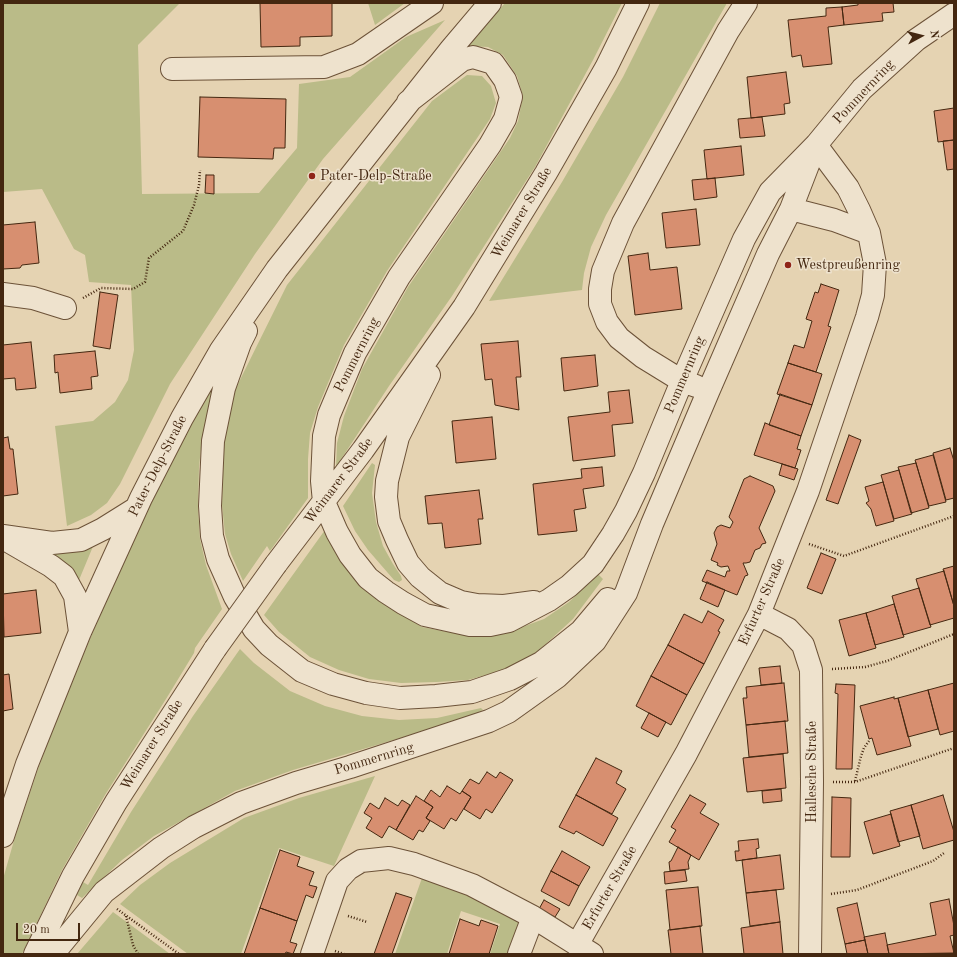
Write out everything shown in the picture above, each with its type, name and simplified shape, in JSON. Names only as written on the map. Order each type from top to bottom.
[{"type":"street","points":[[172,69],[324,67],[358,54],[432,3]]},
{"type":"street","name":"Pater-Delp-Straße","points":[[3,836],[27,764],[80,632],[135,509],[182,418],[221,350],[277,269],[451,48],[490,3]]},
{"type":"street","name":"Weimarer Straße","points":[[35,954],[73,876],[116,802],[215,649],[276,564],[367,444],[464,307],[546,173],[606,68],[638,3]]},
{"type":"street","points":[[708,392],[682,381],[643,357],[619,338],[607,322],[600,304],[600,290],[603,271],[623,223],[728,31],[746,3]]},
{"type":"street","name":"Pommernring","points":[[408,102],[462,60],[473,57],[493,63],[505,80],[511,97],[505,119],[490,145],[399,277],[355,352],[329,414],[324,436],[322,460],[324,502],[337,532],[350,555],[368,578],[386,592],[403,603],[425,614],[470,625],[490,625],[509,621],[549,600],[569,586],[592,564],[613,534],[626,511],[644,473],[682,381],[744,239],[757,213],[770,192],[816,146],[862,89],[916,40],[954,14]]},
{"type":"street","name":"Pommernring","points":[[53,954],[104,892],[161,848],[194,827],[240,803],[296,783],[357,765],[490,721],[508,712],[556,677],[594,641],[626,593],[652,524],[708,392],[768,254],[791,209],[816,146]]},
{"type":"street","name":"Erfurter Straße","points":[[322,952],[337,881],[348,869],[361,861],[389,858],[414,864],[472,885],[533,917],[585,949],[759,614],[808,492],[873,295],[875,264],[869,233],[848,188],[816,146]]},
{"type":"street","points":[[791,209],[834,220],[869,233]]},
{"type":"street","name":"Pommernring","points":[[277,269],[240,343],[224,388],[213,441],[210,506],[212,536],[218,559],[235,597],[254,629],[269,645],[302,671],[333,684],[366,694],[400,698],[472,692],[510,679],[541,663],[581,631],[618,586],[652,524]]},
{"type":"street","points":[[3,294],[33,298],[65,308]]},
{"type":"street","name":"Pommernring","points":[[464,307],[398,437],[387,481],[386,497],[388,521],[408,563],[420,577],[440,593],[461,602],[477,605],[504,606],[549,600]]},
{"type":"street","points":[[3,537],[52,543],[81,540],[103,529],[135,509]]},
{"type":"street","points":[[3,537],[51,566],[64,576],[75,596],[80,632]]},
{"type":"street","name":"Hallesche Straße","points":[[759,614],[788,629],[803,645],[811,670],[812,782],[810,954]]},
{"type":"street","points":[[519,954],[533,917]]},
{"type":"path","points":[[65,308],[101,288],[133,289],[145,282],[149,258],[183,231],[194,205],[199,185],[200,170]]},
{"type":"path","points":[[805,542],[844,556],[954,516]]},
{"type":"path","points":[[830,669],[865,667],[887,661],[954,634]]},
{"type":"path","points":[[855,782],[861,756],[869,741]]},
{"type":"path","points":[[829,782],[855,782],[954,748]]},
{"type":"path","points":[[828,894],[857,890],[933,861],[944,854]]},
{"type":"path","points":[[113,906],[179,954]]},
{"type":"path","points":[[345,914],[367,922]]},
{"type":"path","points":[[126,915],[133,945],[138,954]]},
{"type":"path","points":[[322,952],[344,954]]},
{"type":"green space","points":[[3,3],[180,3],[138,45],[142,194],[259,193],[297,148],[299,84],[350,77],[406,37],[445,20],[323,159],[255,254],[170,384],[120,484],[107,503],[91,515],[67,526],[55,426],[93,421],[115,402],[128,380],[134,350],[131,285],[89,282],[85,255],[74,249],[42,189],[3,192]]},
{"type":"green space","points":[[368,3],[405,3],[375,25]]},
{"type":"green space","points":[[505,3],[622,3],[535,167],[452,296],[389,386],[336,467],[337,443],[344,416],[362,369],[408,287],[510,138],[518,121],[523,96],[517,76],[503,55],[488,47],[468,46]]},
{"type":"green space","points":[[660,3],[727,3],[606,215],[591,247],[584,273],[582,290],[489,301],[562,182],[623,77]]},
{"type":"green space","points":[[467,75],[482,76],[491,86],[496,103],[490,119],[387,271],[344,345],[318,407],[310,433],[308,498],[270,551],[267,546],[243,581],[231,554],[225,534],[222,505],[224,443],[234,392],[287,285],[432,101]]},
{"type":"green space","points":[[214,384],[202,439],[199,467],[198,507],[200,539],[206,565],[222,609],[195,648],[194,653],[166,699],[105,795],[62,870],[22,954],[3,954],[3,879],[15,837],[38,769],[62,705],[153,490]]},
{"type":"green space","points":[[372,463],[375,465],[372,493],[376,522],[383,546],[401,576],[402,580],[399,582],[394,580],[368,550],[355,531],[343,506]]},
{"type":"green space","points":[[325,530],[361,585],[381,602],[422,627],[469,636],[511,631],[544,619],[569,602],[598,574],[603,579],[573,619],[537,652],[507,669],[468,680],[401,683],[369,679],[339,670],[310,657],[279,632],[264,615]]},
{"type":"green space","points":[[94,544],[79,580],[70,570],[48,556],[50,551]]},
{"type":"green space","points":[[240,649],[254,663],[290,691],[325,706],[362,716],[399,720],[437,718],[481,708],[483,710],[464,719],[293,770],[235,791],[154,836],[122,860],[82,898],[77,895],[83,882],[88,885],[131,812],[193,716]]},
{"type":"green space","points":[[375,776],[334,866],[279,848],[241,954],[188,954],[120,904],[140,885],[170,863],[244,818],[299,798]]},
{"type":"green space","points":[[422,878],[467,894],[504,910],[523,925],[512,954],[490,954],[500,924],[461,911],[447,954],[395,954]]},
{"type":"green space","points":[[113,912],[162,948],[170,954],[77,954]]},
{"type":"building","points":[[260,3],[332,3],[332,36],[300,37],[300,46],[261,47]]},
{"type":"building","points":[[858,3],[893,3],[894,12],[882,13],[883,21],[844,25],[842,7],[858,5]]},
{"type":"building","points":[[842,7],[844,25],[828,27],[832,64],[803,67],[801,55],[792,57],[788,20],[826,16],[826,8]]},
{"type":"building","points":[[786,72],[790,103],[784,104],[785,114],[751,118],[747,77]]},
{"type":"building","points":[[200,97],[286,99],[285,148],[274,148],[273,159],[198,157]]},
{"type":"building","points":[[954,108],[954,140],[938,142],[934,111]]},
{"type":"building","points":[[762,117],[765,136],[740,138],[738,119]]},
{"type":"building","points":[[954,140],[954,169],[947,170],[943,141]]},
{"type":"building","points":[[741,146],[744,175],[707,179],[704,150]]},
{"type":"building","points":[[206,175],[214,175],[214,194],[205,193]]},
{"type":"building","points":[[715,178],[717,197],[694,200],[692,180]]},
{"type":"building","points":[[696,209],[700,245],[666,248],[662,213]]},
{"type":"building","points":[[35,222],[39,263],[22,265],[20,268],[3,269],[3,225]]},
{"type":"building","points":[[648,253],[650,270],[677,267],[682,309],[635,315],[628,256]]},
{"type":"building","points":[[821,284],[839,290],[828,326],[831,327],[816,372],[788,363],[794,345],[804,348],[812,321],[806,319],[815,292],[818,293]]},
{"type":"building","points":[[100,292],[118,295],[110,349],[93,346]]},
{"type":"building","points":[[518,341],[521,377],[516,377],[519,410],[495,405],[492,379],[485,380],[481,344]]},
{"type":"building","points":[[31,342],[36,388],[16,390],[15,378],[3,379],[3,345]]},
{"type":"building","points":[[95,351],[98,376],[91,377],[92,389],[60,393],[58,372],[55,373],[54,355]]},
{"type":"building","points":[[595,355],[598,386],[564,391],[561,358]]},
{"type":"building","points":[[788,363],[822,374],[812,405],[777,394]]},
{"type":"building","points":[[629,390],[633,423],[612,425],[615,456],[573,461],[568,417],[610,412],[608,392]]},
{"type":"building","points":[[780,394],[812,405],[801,436],[769,425]]},
{"type":"building","points":[[492,417],[496,459],[456,463],[452,421]]},
{"type":"building","points":[[765,423],[801,436],[797,449],[801,450],[795,468],[754,455]]},
{"type":"building","points":[[849,435],[861,440],[838,504],[826,500]]},
{"type":"building","points":[[8,437],[10,449],[13,449],[18,494],[3,496],[3,438]]},
{"type":"building","points":[[950,448],[954,461],[954,498],[946,500],[933,453]]},
{"type":"building","points":[[933,455],[946,502],[929,506],[915,460]]},
{"type":"building","points":[[916,463],[929,508],[911,513],[898,467]]},
{"type":"building","points":[[782,464],[798,469],[794,480],[779,475]]},
{"type":"building","points":[[602,467],[604,486],[583,489],[586,508],[574,510],[577,531],[538,535],[533,484],[582,478],[581,469]]},
{"type":"building","points":[[899,470],[912,514],[894,519],[881,475]]},
{"type":"building","points":[[750,476],[773,486],[775,491],[759,528],[766,543],[762,544],[760,548],[755,550],[750,562],[743,563],[748,575],[745,576],[737,595],[702,581],[707,570],[725,577],[727,571],[730,571],[728,566],[721,567],[717,565],[718,563],[711,560],[717,544],[714,533],[717,527],[721,525],[730,528],[733,522],[729,517],[744,479]]},
{"type":"building","points":[[883,482],[894,521],[876,526],[871,509],[866,503],[869,501],[865,487]]},
{"type":"building","points":[[479,490],[483,519],[478,519],[481,544],[445,548],[442,523],[428,524],[425,496]]},
{"type":"building","points":[[821,553],[836,559],[822,594],[807,588]]},
{"type":"building","points":[[954,566],[954,606],[943,569]]},
{"type":"building","points":[[944,571],[954,606],[954,618],[930,625],[916,579]]},
{"type":"building","points":[[707,582],[725,590],[718,607],[700,599]]},
{"type":"building","points":[[919,588],[931,627],[903,635],[892,596]]},
{"type":"building","points":[[36,590],[41,633],[4,637],[3,594]]},
{"type":"building","points":[[894,604],[904,637],[875,645],[866,613]]},
{"type":"building","points":[[708,611],[724,620],[718,631],[720,632],[704,664],[668,645],[684,614],[702,623]]},
{"type":"building","points":[[866,613],[876,648],[849,656],[839,620]]},
{"type":"building","points":[[668,645],[704,664],[687,695],[651,676]]},
{"type":"building","points":[[780,666],[782,683],[761,685],[759,668]]},
{"type":"building","points":[[9,674],[13,709],[3,711],[3,675]]},
{"type":"building","points":[[651,676],[687,695],[671,725],[636,706]]},
{"type":"building","points":[[784,683],[788,721],[746,725],[743,698],[747,698],[746,687]]},
{"type":"building","points":[[954,683],[954,731],[940,735],[928,690]]},
{"type":"building","points":[[836,684],[855,685],[852,769],[836,769],[838,694],[835,693]]},
{"type":"building","points":[[928,690],[938,729],[908,737],[898,698]]},
{"type":"building","points":[[894,697],[894,699],[898,698],[911,746],[877,755],[872,738],[869,739],[860,706]]},
{"type":"building","points":[[649,713],[666,722],[658,737],[641,728]]},
{"type":"building","points":[[785,721],[788,753],[749,757],[746,725]]},
{"type":"building","points":[[783,754],[786,788],[747,792],[743,758]]},
{"type":"building","points":[[596,758],[622,771],[616,783],[626,789],[612,814],[576,795]]},
{"type":"building","points":[[487,772],[496,778],[500,772],[513,780],[492,813],[486,809],[480,819],[464,809],[471,797],[462,791],[470,779],[479,784]]},
{"type":"building","points":[[447,786],[460,794],[462,791],[471,797],[456,821],[451,818],[444,829],[426,818],[433,807],[424,801],[431,790],[440,797]]},
{"type":"building","points":[[781,789],[782,801],[763,803],[762,791]]},
{"type":"building","points":[[576,795],[618,818],[603,846],[576,831],[574,834],[559,827]]},
{"type":"building","points":[[690,795],[706,804],[700,813],[719,824],[699,860],[669,842],[676,830],[671,827]]},
{"type":"building","points":[[943,795],[954,832],[954,840],[923,849],[911,805]]},
{"type":"building","points":[[416,796],[433,807],[426,818],[430,821],[423,832],[419,830],[413,840],[396,830]]},
{"type":"building","points":[[832,797],[851,798],[850,857],[831,857]]},
{"type":"building","points":[[385,798],[398,806],[402,800],[410,805],[396,830],[389,826],[382,838],[366,828],[372,818],[364,813],[370,803],[379,809]]},
{"type":"building","points":[[911,805],[920,836],[898,842],[890,811]]},
{"type":"building","points":[[891,814],[900,846],[873,854],[864,822]]},
{"type":"building","points":[[758,839],[759,848],[756,849],[757,858],[736,861],[735,851],[739,851],[738,841]]},
{"type":"building","points":[[678,847],[691,855],[688,862],[689,869],[670,871],[669,862],[671,861]]},
{"type":"building","points":[[280,850],[300,857],[297,866],[314,872],[309,885],[317,887],[313,898],[306,895],[297,921],[260,908]]},
{"type":"building","points":[[562,851],[590,867],[579,886],[551,871]]},
{"type":"building","points":[[780,855],[784,889],[746,893],[742,860]]},
{"type":"building","points":[[685,870],[687,881],[665,884],[664,872]]},
{"type":"building","points":[[551,871],[579,886],[569,906],[541,891]]},
{"type":"building","points":[[698,887],[702,926],[670,930],[666,890]]},
{"type":"building","points":[[776,890],[780,922],[750,926],[746,893]]},
{"type":"building","points":[[396,893],[412,898],[392,954],[374,954]]},
{"type":"building","points":[[949,899],[954,926],[954,935],[950,936],[954,953],[889,954],[887,945],[936,935],[930,903]]},
{"type":"building","points":[[544,900],[560,909],[555,917],[539,909]]},
{"type":"building","points":[[857,903],[865,940],[845,944],[837,908]]},
{"type":"building","points":[[260,908],[297,921],[290,942],[297,944],[293,954],[286,952],[285,954],[244,954]]},
{"type":"building","points":[[460,919],[479,926],[481,920],[498,926],[489,954],[449,954]]},
{"type":"building","points":[[780,922],[783,954],[744,954],[741,928]]},
{"type":"building","points":[[700,926],[703,954],[671,954],[668,930]]},
{"type":"building","points":[[885,933],[889,954],[868,954],[864,937]]},
{"type":"building","points":[[865,940],[868,954],[847,954],[845,944]]},
{"type":"place","name":"Pater-Delp-Straße","points":[[312,176]]},
{"type":"place","name":"Westpreußenring","points":[[788,265]]}]
